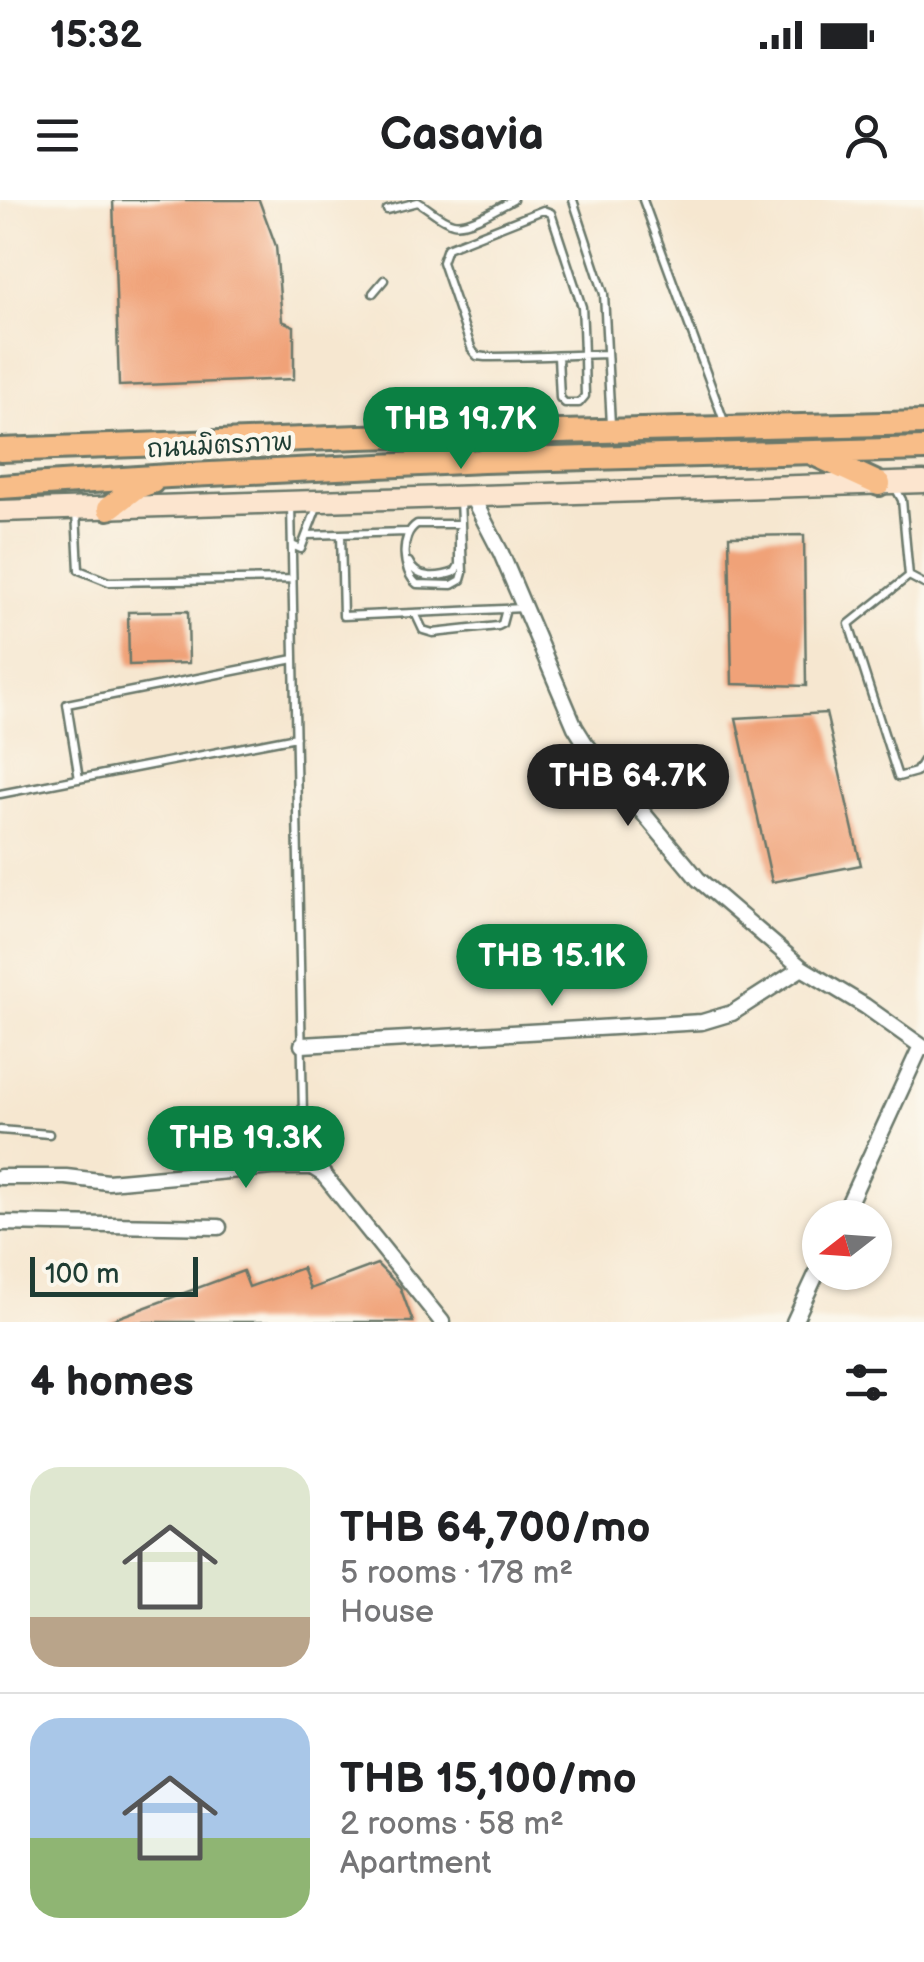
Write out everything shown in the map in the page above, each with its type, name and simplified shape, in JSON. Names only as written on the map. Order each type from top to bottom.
[{"type":"main road","name":"ถนนมิตรภาพ","points":[[0,450],[924,423]]},
{"type":"main road","name":"ถนนมิตรภาพ","points":[[0,487],[483,461],[924,449]]},
{"type":"main road","points":[[812,452],[852,474],[886,484]]},
{"type":"main road","points":[[108,508],[135,488],[169,476]]},
{"type":"main road","points":[[0,511],[924,482]]},
{"type":"street","points":[[466,497],[501,553],[575,727],[698,879],[802,968],[866,1006],[923,1047],[851,1200]]},
{"type":"street","points":[[302,1045],[702,1022],[732,1013],[802,968]]},
{"type":"street","points":[[0,1177],[66,1177],[108,1182],[312,1167],[323,1174],[442,1322]]},
{"type":"street","points":[[0,1223],[220,1227]]},
{"type":"street","points":[[794,1322],[809,1290]]},
{"type":"lane","points":[[387,210],[418,202],[460,224],[513,200]]},
{"type":"lane","points":[[572,200],[604,294],[611,432]]},
{"type":"lane","points":[[643,200],[726,426]]},
{"type":"lane","points":[[558,356],[560,398],[565,403],[579,404],[585,399],[584,354],[581,301],[551,213],[543,210],[447,248],[442,262],[474,354],[485,358],[584,354],[607,354]]},
{"type":"lane","points":[[373,294],[384,280]]},
{"type":"lane","points":[[886,484],[902,500],[909,576]]},
{"type":"lane","points":[[407,532],[406,567],[414,582],[457,584],[463,573],[461,524],[466,497]]},
{"type":"lane","points":[[274,1167],[292,1147],[302,1116],[291,502]]},
{"type":"lane","points":[[292,545],[302,549],[320,502]]},
{"type":"lane","points":[[76,509],[79,570],[109,582],[292,579]]},
{"type":"lane","points":[[307,535],[407,532],[416,524],[461,524]]},
{"type":"lane","points":[[340,534],[344,616],[524,608]]},
{"type":"lane","points":[[909,576],[924,584]]},
{"type":"lane","points":[[909,576],[848,624],[898,777],[916,772],[924,759]]},
{"type":"lane","points":[[415,613],[424,630],[433,633],[498,626],[506,609]]},
{"type":"lane","points":[[79,779],[66,704],[294,659]]},
{"type":"lane","points":[[0,794],[296,737]]},
{"type":"lane","points":[[302,1116],[323,1174]]},
{"type":"lane","points":[[0,1130],[49,1134]]},
{"type":"building","points":[[113,200],[259,200],[276,246],[282,321],[294,326],[294,379],[119,386]]},
{"type":"building","points":[[804,535],[806,686],[732,684],[729,536]]},
{"type":"building","points":[[188,611],[189,663],[129,665],[128,612]]},
{"type":"building","points":[[826,713],[861,865],[772,882],[736,718]]},
{"type":"building","points":[[377,1264],[400,1287],[413,1322],[106,1322],[243,1271],[249,1287],[302,1268],[310,1289]]}]
